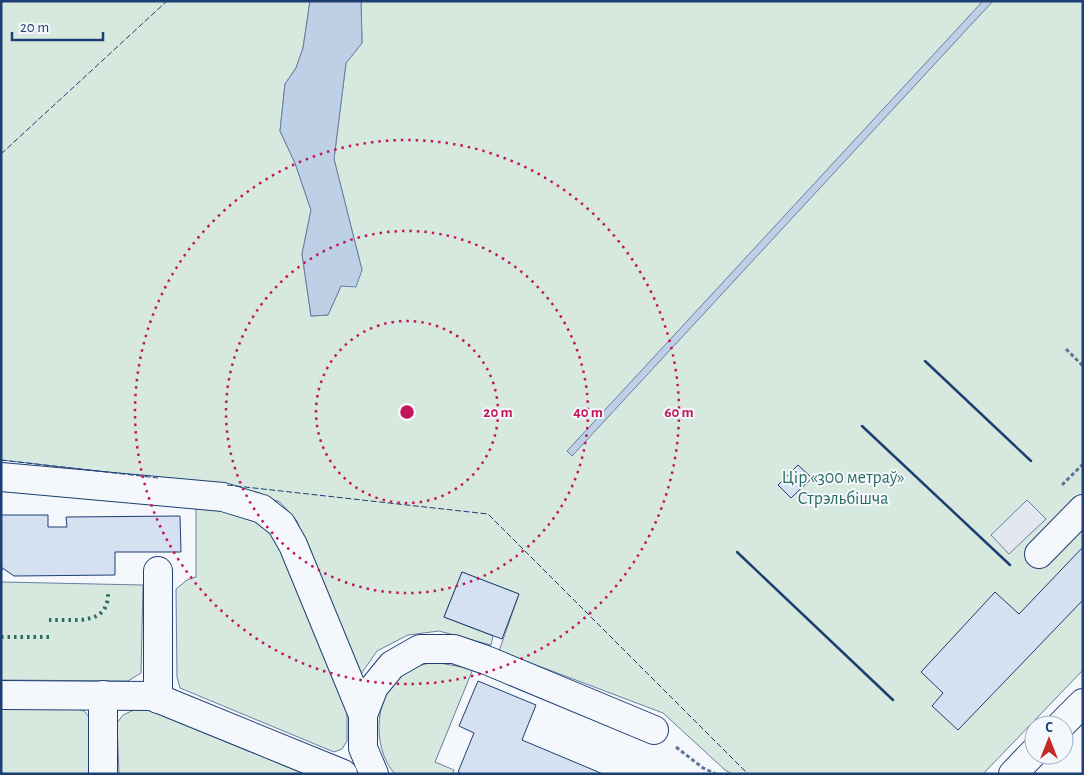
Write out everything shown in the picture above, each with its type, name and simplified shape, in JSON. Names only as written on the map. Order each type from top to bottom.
[{"type":"lane","points":[[1,477],[223,498],[262,509],[281,524],[293,545],[363,715]]},
{"type":"lane","points":[[1039,554],[1083,509]]},
{"type":"lane","points":[[158,571],[158,699]]},
{"type":"lane","points":[[374,774],[363,748],[363,715],[374,687],[392,665],[420,649],[454,649],[486,660],[654,730]]},
{"type":"lane","points":[[103,695],[103,774]]},
{"type":"lane","points":[[1,696],[152,696],[343,774]]},
{"type":"lane","points":[[1071,715],[1083,703]]},
{"type":"lane","points":[[1013,774],[1024,762]]},
{"type":"path","points":[[1066,349],[1083,366]]},
{"type":"path","points":[[654,730],[703,768],[716,774]]},
{"type":"green space","name":"Цір «300 метраў» Стрэльбішча","points":[[1,1],[310,1],[303,48],[296,68],[285,84],[280,131],[295,163],[311,210],[302,254],[311,316],[328,315],[341,286],[362,270],[334,159],[346,63],[362,43],[361,1],[1083,1],[1083,670],[1040,715],[1024,715],[1024,731],[983,774],[732,774],[725,770],[663,713],[499,651],[519,594],[462,572],[444,617],[493,636],[491,645],[439,631],[408,635],[377,651],[359,677],[297,521],[280,502],[232,486],[1,460]]},
{"type":"green space","points":[[196,506],[241,514],[265,525],[278,545],[347,706],[347,741],[342,749],[334,752],[180,688],[177,677],[176,589],[187,580],[196,577]]},
{"type":"green space","points":[[1,582],[143,585],[141,673],[128,681],[1,680]]},
{"type":"green space","points":[[434,662],[473,669],[435,762],[454,770],[453,774],[395,774],[387,762],[379,734],[382,704],[388,691],[397,679],[408,670]]},
{"type":"green space","points":[[73,707],[84,711],[91,719],[91,774],[1,774],[1,708]]},
{"type":"green space","points":[[136,709],[154,711],[304,774],[119,774],[117,723],[123,715]]},
{"type":"shaded area","points":[[1027,500],[1046,519],[1009,554],[991,535]]},
{"type":"water","points":[[310,1],[361,1],[362,43],[346,63],[334,159],[362,270],[356,287],[341,286],[328,315],[311,316],[302,254],[311,210],[295,163],[280,131],[285,84],[296,68],[303,48]]},
{"type":"water","points":[[983,1],[993,1],[572,456],[567,451]]},
{"type":"building","points":[[798,465],[812,478],[791,498],[778,485]]},
{"type":"building","points":[[1,515],[48,515],[48,527],[67,527],[66,517],[180,516],[181,552],[115,552],[115,575],[14,576],[1,567]]},
{"type":"building","points":[[1083,547],[1083,600],[958,730],[932,706],[943,693],[921,672],[995,592],[1019,614]]},
{"type":"building","points":[[462,572],[519,594],[502,639],[444,617]]},
{"type":"building","points":[[478,681],[536,705],[522,740],[603,774],[462,774],[458,772],[474,733],[459,726]]},
{"type":"hedge","points":[[49,620],[79,620],[97,616],[103,611],[107,603],[108,591]]},
{"type":"hedge","points":[[1,637],[52,637]]},
{"type":"fence","points":[[1,154],[167,1]]},
{"type":"fence","points":[[1,460],[158,478]]},
{"type":"fence","points":[[227,485],[488,514],[748,774]]},
{"type":"wall","points":[[925,361],[1031,461]]},
{"type":"wall","points":[[862,426],[1010,565]]},
{"type":"wall","points":[[737,552],[893,700]]}]
